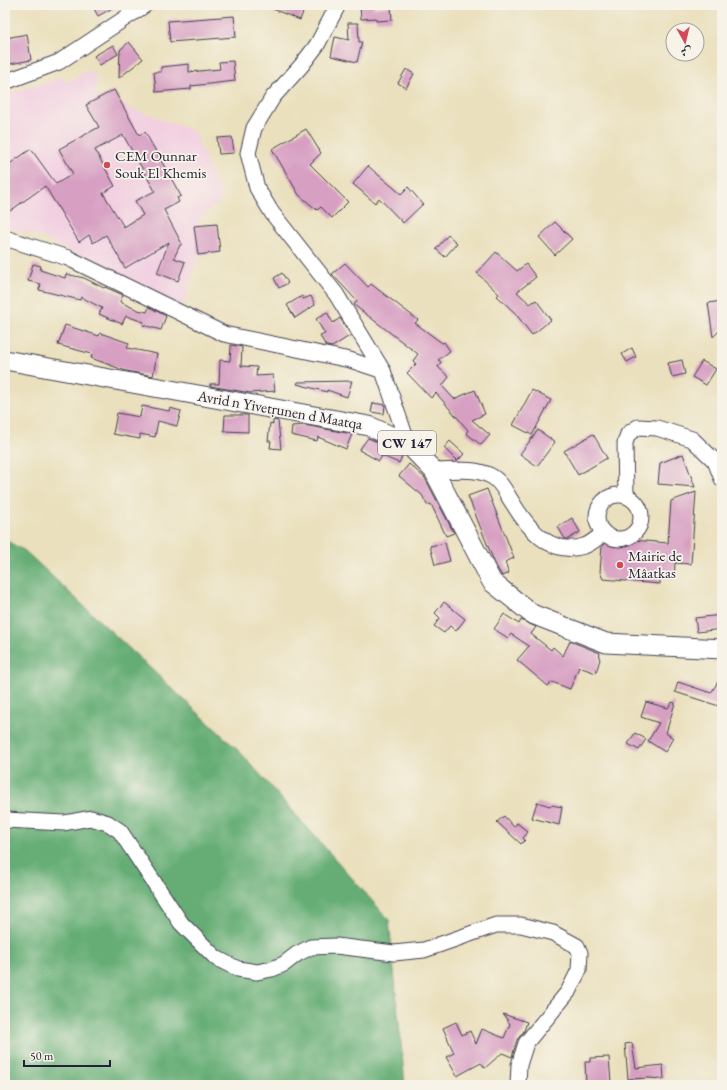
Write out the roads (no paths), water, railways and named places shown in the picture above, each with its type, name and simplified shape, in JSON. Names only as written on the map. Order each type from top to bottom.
[{"type":"main road","name":"Avrid n Yivetṛunen d Maatqa","points":[[5,360],[369,426],[408,444],[434,471],[492,582],[532,614],[606,643],[722,649]]},
{"type":"street","points":[[5,82],[59,62],[145,5]]},
{"type":"street","points":[[338,5],[317,45],[301,66],[272,97],[254,128],[248,153],[257,188],[272,213],[336,294],[383,371],[408,444]]},
{"type":"street","points":[[5,238],[68,258],[224,334],[350,360],[383,371]]},
{"type":"street","points":[[626,496],[625,443],[628,434],[638,427],[657,428],[692,439],[715,461],[722,479]]},
{"type":"street","points":[[434,471],[464,469],[492,476],[498,481],[516,508],[540,538],[555,547],[570,548],[584,546],[604,532]]},
{"type":"street","points":[[612,496],[626,496],[633,499],[640,512],[639,526],[635,532],[621,539],[614,538],[604,532],[598,525],[597,518],[601,505],[612,496]]},
{"type":"street","points":[[5,820],[64,823],[91,818],[114,826],[120,831],[182,923],[216,958],[238,969],[257,972],[272,969],[284,964],[297,954],[311,947],[336,946],[394,952],[424,950],[496,925],[521,925],[552,933],[577,946],[580,953],[579,970],[568,992],[526,1043],[519,1065],[518,1085]]},
{"type":"place","name":"CEM Ounnar Souk El Khemis","points":[[107,165]]},
{"type":"place","name":"Mairie de Mâatkas","points":[[620,565]]}]
